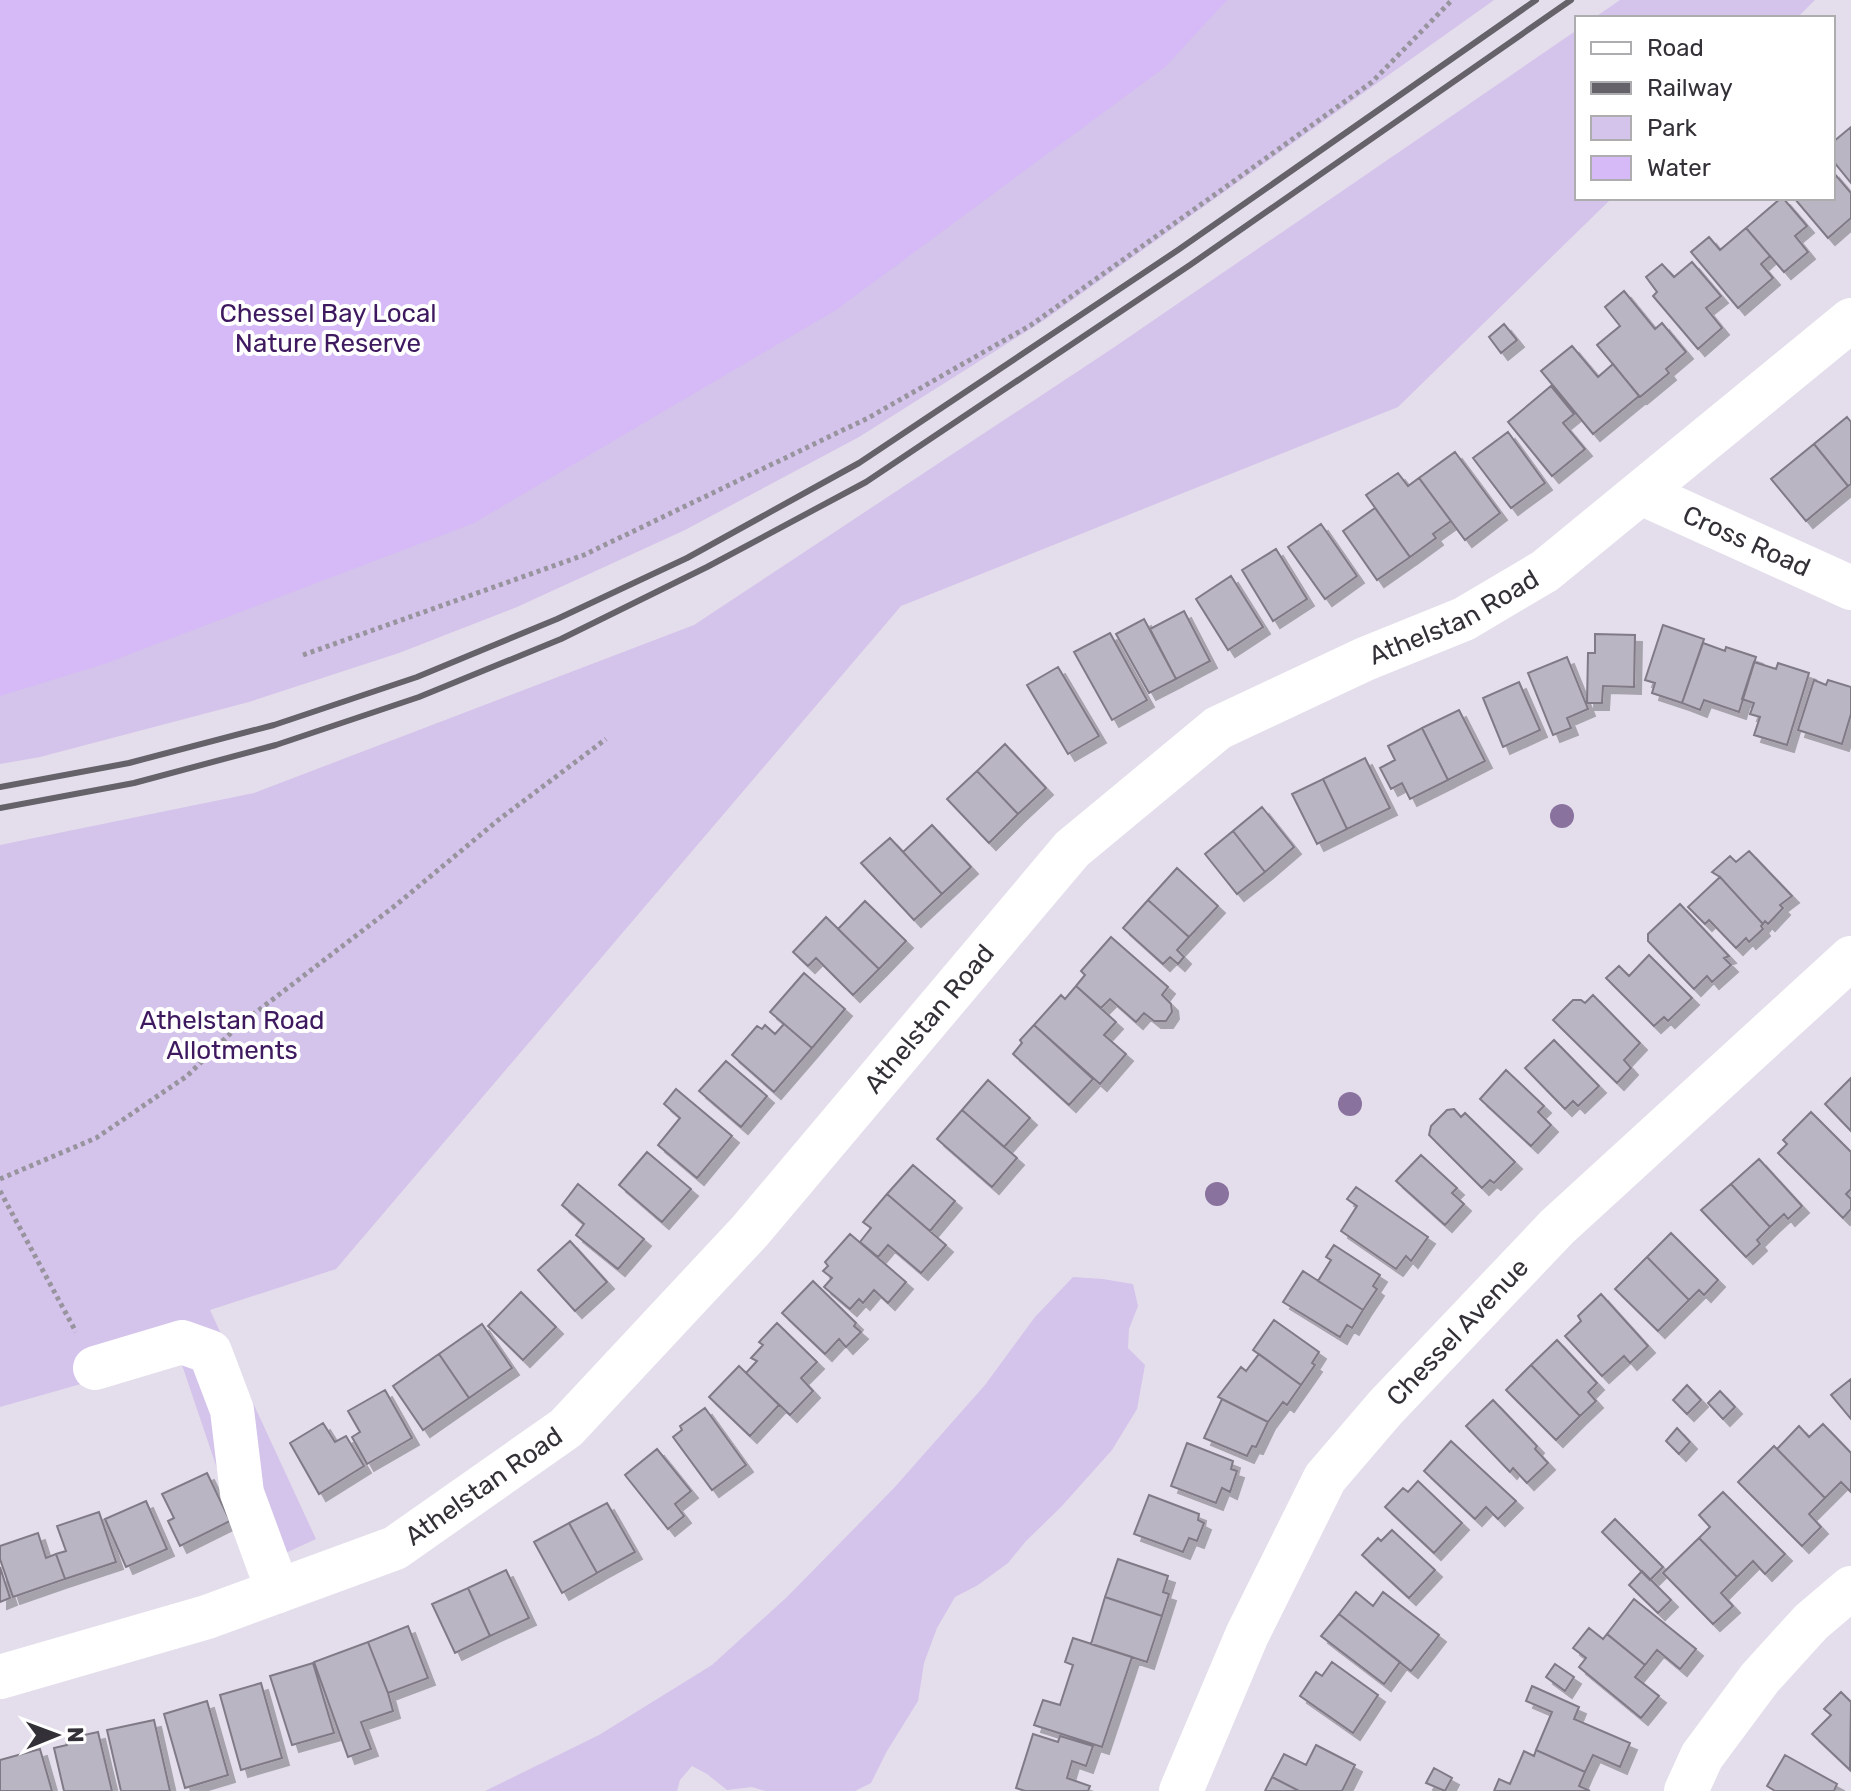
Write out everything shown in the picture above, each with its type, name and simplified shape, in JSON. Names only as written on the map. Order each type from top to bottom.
[{"type":"street","name":"Athelstan Road","points":[[0,1677],[207,1617],[395,1548],[566,1428],[750,1231],[1072,849],[1218,728],[1365,659],[1464,619],[1545,571],[1851,320]]},
{"type":"street","name":"Cross Road","points":[[1641,493],[1851,588]]},
{"type":"street","name":"Chessel Avenue","points":[[1181,1791],[1247,1635],[1325,1478],[1385,1408],[1557,1227],[1851,958]]},
{"type":"street","points":[[95,1368],[182,1342],[210,1352],[232,1410],[242,1493],[278,1591]]},
{"type":"street","points":[[1686,1791],[1702,1756],[1760,1678],[1811,1622],[1851,1588]]},
{"type":"path","points":[[303,655],[584,555],[881,410],[1031,325],[1372,82],[1452,0]]},
{"type":"path","points":[[0,1179],[96,1138],[187,1076],[238,1026],[606,739]]},
{"type":"path","points":[[0,1191],[95,1368]]},
{"type":"green space","name":"Chessel Bay Local Nature Reserve","points":[[0,0],[1494,0],[1043,321],[859,437],[685,530],[517,607],[399,653],[249,702],[40,757],[0,764]]},
{"type":"green space","points":[[1620,0],[1815,0],[1799,16],[1597,16]]},
{"type":"green space","name":"Athelstan Road Allotments","points":[[1575,31],[1575,200],[1610,200],[1398,407],[901,606],[336,1269],[210,1310],[316,1539],[251,1569],[179,1356],[0,1407],[0,845],[254,793],[694,625],[1113,348]]},
{"type":"green space","points":[[1073,1277],[1133,1284],[1138,1306],[1129,1329],[1128,1348],[1145,1365],[1137,1409],[1112,1450],[1008,1563],[955,1597],[937,1628],[924,1663],[918,1701],[871,1783],[855,1791],[765,1791],[752,1787],[727,1790],[692,1766],[680,1780],[677,1791],[485,1791],[599,1735],[712,1665],[787,1597],[894,1488],[985,1385],[1035,1317]]},
{"type":"water","name":"Chessel Bay Local Nature Reserve","points":[[0,0],[1227,0],[1165,67],[836,310],[474,523],[104,664],[0,696]]},
{"type":"building","points":[[1851,127],[1851,183],[1835,163],[1835,140]]},
{"type":"building","points":[[1835,174],[1851,193],[1851,218],[1828,238],[1796,200],[1835,200]]},
{"type":"building","points":[[1779,200],[1785,200],[1807,226],[1795,236],[1808,252],[1784,272],[1746,228]]},
{"type":"building","points":[[1746,228],[1770,256],[1761,264],[1773,278],[1738,308],[1691,252],[1709,237],[1720,250]]},
{"type":"building","points":[[1692,262],[1721,296],[1706,308],[1722,328],[1698,349],[1653,296],[1657,292],[1646,277],[1662,264],[1674,277]]},
{"type":"building","points":[[1624,291],[1655,329],[1662,323],[1686,352],[1666,369],[1669,373],[1640,397],[1597,345],[1620,326],[1605,307]]},
{"type":"building","points":[[1504,324],[1517,340],[1501,353],[1489,337]]},
{"type":"building","points":[[1572,346],[1598,377],[1613,364],[1639,396],[1593,434],[1541,371]]},
{"type":"building","points":[[1551,386],[1574,414],[1563,423],[1585,449],[1552,476],[1508,422]]},
{"type":"building","points":[[1847,417],[1851,422],[1851,484],[1848,486],[1814,444]]},
{"type":"building","points":[[1508,432],[1545,483],[1511,508],[1473,458]]},
{"type":"building","points":[[1814,444],[1848,486],[1806,521],[1771,479]]},
{"type":"building","points":[[1455,452],[1500,513],[1465,540],[1419,478]]},
{"type":"building","points":[[1398,473],[1408,486],[1419,478],[1451,521],[1433,534],[1436,538],[1410,557],[1366,495]]},
{"type":"building","points":[[1375,508],[1410,557],[1377,580],[1343,531]]},
{"type":"building","points":[[1321,524],[1357,576],[1325,599],[1288,547]]},
{"type":"building","points":[[1276,549],[1307,599],[1273,621],[1242,570]]},
{"type":"building","points":[[1231,576],[1263,627],[1228,650],[1196,599]]},
{"type":"building","points":[[1184,611],[1210,661],[1176,679],[1150,629]]},
{"type":"building","points":[[1144,619],[1176,679],[1149,693],[1116,634]]},
{"type":"building","points":[[1663,625],[1704,639],[1682,703],[1652,693],[1655,683],[1645,680]]},
{"type":"building","points":[[1110,633],[1147,700],[1112,720],[1074,652]]},
{"type":"building","points":[[1595,634],[1635,635],[1634,687],[1603,686],[1602,703],[1587,703],[1588,653],[1595,653]]},
{"type":"building","points":[[1703,643],[1756,657],[1739,712],[1704,700],[1700,710],[1682,703]]},
{"type":"building","points":[[1567,657],[1588,709],[1567,718],[1571,728],[1553,735],[1528,673]]},
{"type":"building","points":[[1754,662],[1776,669],[1778,663],[1809,673],[1787,745],[1754,735],[1760,717],[1750,714],[1754,703],[1742,699]]},
{"type":"building","points":[[1058,667],[1099,736],[1068,754],[1027,685]]},
{"type":"building","points":[[1814,680],[1826,685],[1828,680],[1851,687],[1851,714],[1842,744],[1798,730]]},
{"type":"building","points":[[1519,682],[1540,730],[1503,747],[1483,698]]},
{"type":"building","points":[[1459,710],[1485,761],[1448,780],[1422,728]]},
{"type":"building","points":[[1422,728],[1448,780],[1410,799],[1402,783],[1391,789],[1380,768],[1395,760],[1388,746]]},
{"type":"building","points":[[1005,744],[1046,788],[1018,814],[977,771]]},
{"type":"building","points":[[1365,758],[1390,808],[1347,829],[1323,779]]},
{"type":"building","points":[[977,771],[1018,814],[989,843],[947,799]]},
{"type":"building","points":[[1323,779],[1347,829],[1317,844],[1292,794]]},
{"type":"building","points":[[1262,807],[1294,847],[1265,872],[1233,831]]},
{"type":"building","points":[[932,825],[971,867],[942,894],[903,852]]},
{"type":"building","points":[[1233,831],[1265,872],[1237,894],[1205,854]]},
{"type":"building","points":[[890,838],[942,894],[914,920],[861,863]]},
{"type":"building","points":[[1749,851],[1792,896],[1780,905],[1783,908],[1768,924],[1765,921],[1763,924],[1712,872],[1730,856],[1736,862]]},
{"type":"building","points":[[1177,868],[1218,906],[1189,937],[1148,900]]},
{"type":"building","points":[[1720,877],[1763,924],[1763,929],[1749,942],[1746,938],[1736,948],[1709,920],[1705,924],[1688,907]]},
{"type":"building","points":[[1148,900],[1189,937],[1177,950],[1184,957],[1178,964],[1170,957],[1163,964],[1123,928]]},
{"type":"building","points":[[865,901],[906,941],[879,969],[838,929]]},
{"type":"building","points":[[1680,904],[1729,956],[1724,958],[1731,965],[1712,982],[1707,976],[1694,989],[1648,941],[1648,934]]},
{"type":"building","points":[[826,917],[879,969],[853,995],[816,958],[808,966],[793,952]]},
{"type":"building","points":[[1111,937],[1168,987],[1162,995],[1171,1004],[1172,1012],[1166,1021],[1154,1021],[1144,1013],[1136,1022],[1110,999],[1101,1008],[1076,986],[1085,975],[1081,971]]},
{"type":"building","points":[[1649,955],[1692,998],[1668,1021],[1664,1017],[1654,1026],[1606,978],[1619,966],[1629,976]]},
{"type":"building","points":[[804,973],[845,1009],[812,1048],[770,1012]]},
{"type":"building","points":[[1076,986],[1116,1022],[1104,1035],[1126,1054],[1100,1084],[1034,1025],[1061,995],[1065,999]]},
{"type":"building","points":[[1593,995],[1640,1043],[1624,1060],[1631,1068],[1617,1083],[1553,1020],[1573,1000],[1585,1003]]},
{"type":"building","points":[[784,1024],[812,1048],[774,1092],[732,1055],[757,1026],[762,1029],[765,1025],[775,1034]]},
{"type":"building","points":[[1034,1025],[1093,1079],[1069,1105],[1013,1054],[1022,1043],[1020,1040]]},
{"type":"building","points":[[1554,1040],[1599,1086],[1578,1106],[1573,1101],[1565,1109],[1525,1068]]},
{"type":"building","points":[[726,1061],[767,1096],[741,1127],[699,1091]]},
{"type":"building","points":[[1506,1070],[1544,1106],[1538,1112],[1551,1125],[1531,1146],[1480,1099]]},
{"type":"building","points":[[1851,1078],[1851,1131],[1825,1104]]},
{"type":"building","points":[[988,1080],[1030,1118],[1004,1147],[962,1110]]},
{"type":"building","points":[[676,1089],[732,1136],[697,1178],[658,1145],[680,1118],[664,1104]]},
{"type":"building","points":[[1454,1109],[1461,1117],[1465,1113],[1515,1162],[1494,1183],[1490,1180],[1482,1188],[1429,1135],[1431,1126],[1447,1110]]},
{"type":"building","points":[[962,1110],[1017,1158],[992,1187],[937,1139]]},
{"type":"building","points":[[1811,1112],[1851,1152],[1851,1189],[1846,1194],[1851,1199],[1851,1209],[1843,1218],[1778,1153],[1787,1144],[1783,1140]]},
{"type":"building","points":[[647,1152],[691,1189],[662,1222],[619,1185]]},
{"type":"building","points":[[1421,1155],[1457,1188],[1452,1193],[1464,1204],[1445,1225],[1396,1181]]},
{"type":"building","points":[[1759,1159],[1802,1206],[1788,1219],[1784,1214],[1770,1227],[1731,1184]]},
{"type":"building","points":[[913,1165],[955,1201],[930,1231],[887,1194]]},
{"type":"building","points":[[578,1184],[644,1239],[618,1269],[576,1235],[584,1224],[562,1205]]},
{"type":"building","points":[[1731,1184],[1770,1227],[1757,1240],[1760,1244],[1746,1257],[1701,1210]]},
{"type":"building","points":[[1356,1187],[1428,1237],[1411,1261],[1406,1256],[1396,1269],[1341,1231],[1357,1206],[1347,1199]]},
{"type":"building","points":[[887,1194],[946,1245],[921,1273],[888,1245],[878,1257],[860,1242],[871,1228],[863,1222]]},
{"type":"building","points":[[1671,1233],[1718,1280],[1704,1295],[1699,1290],[1689,1300],[1647,1257]]},
{"type":"building","points":[[850,1234],[906,1282],[888,1303],[874,1290],[863,1303],[859,1299],[850,1309],[824,1287],[832,1278],[823,1271],[828,1266],[825,1262]]},
{"type":"building","points":[[570,1241],[607,1282],[575,1311],[538,1270]]},
{"type":"building","points":[[1334,1245],[1380,1275],[1373,1286],[1377,1289],[1363,1310],[1318,1281],[1331,1260],[1326,1257]]},
{"type":"building","points":[[1647,1257],[1689,1300],[1658,1331],[1615,1289]]},
{"type":"building","points":[[1303,1271],[1363,1310],[1352,1328],[1347,1325],[1340,1337],[1283,1302]]},
{"type":"building","points":[[813,1281],[856,1323],[854,1326],[861,1332],[846,1347],[839,1339],[825,1354],[782,1313]]},
{"type":"building","points":[[521,1292],[556,1327],[523,1360],[488,1326]]},
{"type":"building","points":[[1601,1294],[1648,1346],[1630,1363],[1624,1356],[1602,1376],[1565,1336],[1581,1321],[1578,1316]]},
{"type":"building","points":[[1274,1320],[1319,1352],[1312,1363],[1315,1365],[1301,1385],[1253,1350]]},
{"type":"building","points":[[777,1323],[817,1362],[801,1378],[813,1391],[790,1415],[746,1373],[757,1361],[751,1358],[763,1345],[759,1342]]},
{"type":"building","points":[[482,1324],[512,1368],[469,1398],[439,1354]]},
{"type":"building","points":[[1557,1340],[1597,1383],[1588,1392],[1596,1401],[1580,1416],[1531,1365]]},
{"type":"building","points":[[439,1354],[469,1398],[423,1430],[393,1386]]},
{"type":"building","points":[[1259,1354],[1301,1385],[1287,1405],[1283,1402],[1268,1422],[1218,1397],[1241,1367],[1246,1371]]},
{"type":"building","points":[[1531,1365],[1580,1416],[1556,1440],[1506,1390]]},
{"type":"building","points":[[739,1366],[779,1405],[750,1436],[709,1397]]},
{"type":"building","points":[[1851,1379],[1851,1419],[1831,1395]]},
{"type":"building","points":[[1687,1385],[1701,1400],[1687,1414],[1673,1400]]},
{"type":"building","points":[[385,1390],[412,1438],[367,1464],[352,1437],[360,1432],[348,1411]]},
{"type":"building","points":[[1720,1391],[1735,1407],[1723,1419],[1708,1403]]},
{"type":"building","points":[[1222,1399],[1268,1422],[1256,1447],[1252,1446],[1247,1456],[1204,1438]]},
{"type":"building","points":[[1493,1400],[1537,1446],[1535,1449],[1548,1463],[1527,1483],[1513,1468],[1510,1472],[1466,1426]]},
{"type":"building","points":[[705,1408],[746,1465],[712,1490],[673,1437],[682,1430],[680,1426]]},
{"type":"building","points":[[323,1423],[335,1442],[346,1436],[364,1466],[319,1494],[290,1443]]},
{"type":"building","points":[[1823,1424],[1851,1453],[1851,1492],[1841,1482],[1825,1498],[1777,1449],[1799,1426],[1809,1437]]},
{"type":"building","points":[[1677,1428],[1690,1442],[1679,1454],[1666,1441]]},
{"type":"building","points":[[1451,1441],[1516,1501],[1498,1519],[1486,1507],[1475,1519],[1424,1471]]},
{"type":"building","points":[[1187,1443],[1233,1461],[1231,1469],[1237,1471],[1230,1492],[1222,1488],[1216,1503],[1171,1486]]},
{"type":"building","points":[[1774,1446],[1825,1498],[1809,1514],[1821,1527],[1802,1546],[1738,1482]]},
{"type":"building","points":[[657,1449],[691,1491],[675,1504],[684,1516],[668,1529],[625,1475]]},
{"type":"building","points":[[207,1473],[230,1521],[180,1546],[168,1521],[174,1518],[162,1494]]},
{"type":"building","points":[[1418,1481],[1462,1523],[1434,1553],[1385,1507],[1403,1488],[1408,1492]]},
{"type":"building","points":[[1723,1492],[1785,1554],[1765,1574],[1753,1561],[1737,1577],[1699,1538],[1710,1527],[1699,1515]]},
{"type":"building","points":[[1149,1495],[1199,1514],[1198,1520],[1204,1523],[1197,1541],[1189,1538],[1183,1552],[1134,1534]]},
{"type":"building","points":[[146,1501],[167,1549],[126,1567],[105,1519]]},
{"type":"building","points":[[607,1503],[635,1552],[597,1573],[569,1523]]},
{"type":"building","points":[[99,1512],[116,1562],[65,1579],[56,1554],[66,1551],[57,1526]]},
{"type":"building","points":[[1615,1519],[1663,1567],[1650,1580],[1602,1532]]},
{"type":"building","points":[[569,1523],[597,1573],[562,1593],[534,1542]]},
{"type":"building","points":[[1392,1530],[1435,1570],[1409,1598],[1362,1555],[1378,1538],[1381,1541]]},
{"type":"building","points":[[38,1533],[46,1558],[56,1554],[65,1579],[13,1597],[0,1559],[0,1546]]},
{"type":"building","points":[[1699,1538],[1737,1577],[1721,1593],[1733,1606],[1713,1624],[1663,1573]]},
{"type":"building","points":[[1118,1559],[1168,1576],[1163,1592],[1169,1594],[1162,1616],[1105,1597]]},
{"type":"building","points":[[0,1567],[10,1598],[0,1602]]},
{"type":"building","points":[[506,1570],[529,1618],[490,1636],[468,1588]]},
{"type":"building","points":[[1642,1571],[1671,1600],[1658,1613],[1629,1585]]},
{"type":"building","points":[[468,1588],[490,1636],[455,1653],[432,1604]]},
{"type":"building","points":[[1356,1592],[1373,1606],[1383,1592],[1439,1635],[1411,1671],[1339,1614]]},
{"type":"building","points":[[1105,1597],[1162,1616],[1147,1662],[1091,1644]]},
{"type":"building","points":[[1634,1599],[1696,1649],[1680,1669],[1657,1650],[1645,1665],[1607,1634]]},
{"type":"building","points":[[1339,1614],[1400,1662],[1384,1684],[1321,1636]]},
{"type":"building","points":[[408,1626],[428,1678],[388,1693],[368,1642]]},
{"type":"building","points":[[1589,1628],[1603,1639],[1607,1634],[1645,1665],[1635,1677],[1659,1696],[1641,1718],[1579,1667],[1586,1658],[1573,1648]]},
{"type":"building","points":[[1073,1638],[1132,1657],[1102,1747],[1034,1725],[1043,1700],[1060,1705],[1073,1665],[1065,1662]]},
{"type":"building","points":[[368,1642],[393,1711],[361,1722],[371,1749],[348,1757],[314,1662]]},
{"type":"building","points":[[1332,1662],[1378,1695],[1353,1733],[1300,1696],[1316,1672],[1322,1676]]},
{"type":"building","points":[[313,1663],[334,1733],[292,1745],[270,1676]]},
{"type":"building","points":[[1555,1664],[1574,1677],[1565,1691],[1546,1677]]},
{"type":"building","points":[[261,1683],[282,1758],[241,1770],[220,1695]]},
{"type":"building","points":[[1532,1686],[1579,1707],[1574,1719],[1630,1743],[1620,1767],[1593,1755],[1585,1772],[1536,1750],[1552,1712],[1526,1701]]},
{"type":"building","points":[[1841,1692],[1851,1702],[1850,1770],[1812,1734],[1831,1715],[1824,1709]]},
{"type":"building","points":[[207,1701],[228,1775],[185,1788],[164,1714]]},
{"type":"building","points":[[154,1720],[170,1791],[121,1791],[107,1730]]},
{"type":"building","points":[[98,1732],[112,1791],[64,1791],[54,1748],[67,1745],[66,1739]]},
{"type":"building","points":[[1033,1734],[1058,1742],[1060,1736],[1093,1746],[1086,1766],[1072,1761],[1067,1778],[1090,1786],[1088,1791],[1025,1791],[1016,1788]]},
{"type":"building","points":[[1316,1745],[1355,1765],[1342,1791],[1299,1791],[1272,1777],[1284,1754],[1306,1765]]},
{"type":"building","points":[[40,1749],[52,1791],[0,1791],[0,1760]]},
{"type":"building","points":[[1536,1750],[1585,1772],[1579,1786],[1590,1791],[1494,1791],[1499,1779],[1510,1784],[1524,1751],[1534,1756]]},
{"type":"building","points":[[1785,1755],[1837,1784],[1834,1791],[1775,1791],[1767,1786]]},
{"type":"building","points":[[1434,1768],[1452,1778],[1445,1791],[1426,1783]]},
{"type":"building","points":[[1272,1777],[1299,1791],[1265,1791]]},
{"type":"railway","points":[[0,787],[129,763],[274,725],[417,677],[557,619],[687,558],[859,463],[1178,250],[1536,0]]},
{"type":"railway","points":[[0,808],[134,783],[276,745],[419,697],[561,639],[707,567],[866,482],[1190,265],[1571,0]]}]
